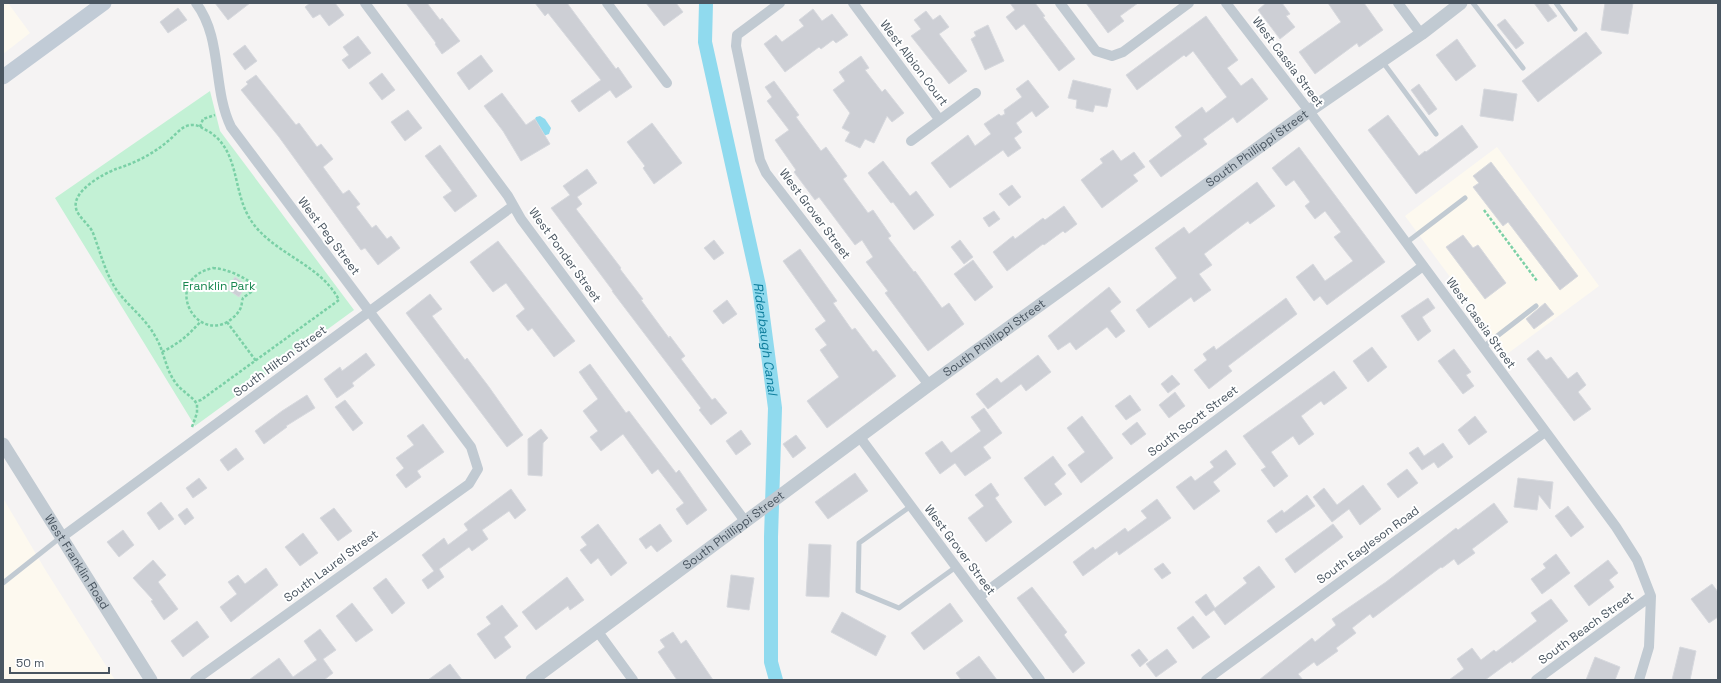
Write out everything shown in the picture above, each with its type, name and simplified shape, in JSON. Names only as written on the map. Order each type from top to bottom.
[{"type":"main road","points":[[3,77],[104,3]]},
{"type":"street","name":"West Peg Street","points":[[196,3],[211,33],[224,113],[231,127],[471,447],[478,469]]},
{"type":"street","name":"West Ponder Street","points":[[365,3],[513,206],[521,220],[745,521]]},
{"type":"street","points":[[607,3],[667,83]]},
{"type":"street","name":"West Grover Street","points":[[780,3],[737,35],[736,46],[760,160],[766,173],[929,385]]},
{"type":"street","name":"West Albion Court","points":[[853,3],[939,119]]},
{"type":"street","points":[[1060,3],[1096,51],[1112,56],[1123,52],[1189,3]]},
{"type":"street","name":"West Cassia Street","points":[[1226,3],[1309,111],[1616,527],[1637,560],[1651,596],[1649,647],[1639,680]]},
{"type":"street","points":[[1398,3],[1421,34]]},
{"type":"street","name":"South Phillippi Street","points":[[532,680],[859,436],[1309,111],[1421,34],[1461,3]]},
{"type":"street","name":"West Albion Court","points":[[911,141],[976,93]]},
{"type":"street","name":"South Hilton Street","points":[[62,537],[513,206]]},
{"type":"street","name":"South Scott Street","points":[[979,597],[1423,266]]},
{"type":"street","name":"South Eagleson Road","points":[[1206,680],[1545,432]]},
{"type":"street","name":"West Grover Street","points":[[859,436],[1040,680]]},
{"type":"street","name":"West Franklin Road","points":[[3,444],[151,680]]},
{"type":"street","name":"South Laurel Street","points":[[195,680],[206,677],[469,484],[478,469]]},
{"type":"street","name":"South Beach Street","points":[[1536,680],[1651,596]]},
{"type":"street","points":[[598,632],[633,680]]},
{"type":"lane","points":[[1473,3],[1523,68]]},
{"type":"lane","points":[[1556,3],[1575,29]]},
{"type":"lane","points":[[1382,60],[1436,134]]},
{"type":"lane","points":[[1406,243],[1465,198]]},
{"type":"lane","points":[[1483,347],[1536,306]]},
{"type":"lane","points":[[911,506],[859,543],[858,591],[899,608],[956,567]]},
{"type":"lane","points":[[3,583],[62,537]]},
{"type":"path","points":[[200,127],[203,119],[224,113]]},
{"type":"path","points":[[192,427],[197,413],[196,402],[176,384],[171,376],[151,328],[132,310],[113,285],[92,231],[77,211],[75,204],[78,196],[97,179],[149,154],[168,141],[182,128],[191,125],[200,127],[218,139],[230,157],[234,179],[242,202],[249,218],[258,230],[275,245],[317,274],[333,291],[339,300],[210,394],[196,402]]},
{"type":"path","points":[[1484,210],[1536,281]]},
{"type":"path","points":[[213,268],[222,269],[244,277],[251,283],[251,292],[243,299],[235,316],[227,322],[218,324],[209,324],[201,321],[193,316],[188,308],[186,299],[186,290],[196,274],[203,270],[213,268]]},
{"type":"path","points":[[162,352],[176,345],[185,338],[201,321]]},
{"type":"path","points":[[227,322],[256,361]]},
{"type":"shaded area","points":[[3,3],[8,3],[30,33],[3,54]]},
{"type":"shaded area","points":[[1497,147],[1599,286],[1507,354],[1405,216]]},
{"type":"shaded area","points":[[3,498],[46,571],[115,680],[3,680]]},
{"type":"green space","name":"Franklin Park","points":[[210,91],[220,131],[354,310],[195,426],[55,198]]},
{"type":"water","points":[[540,116],[545,119],[551,128],[549,134],[543,136],[534,121],[536,117]]},
{"type":"building","points":[[215,3],[250,3],[228,20]]},
{"type":"building","points":[[310,3],[335,3],[344,15],[329,26],[320,14],[313,18],[305,7]]},
{"type":"building","points":[[406,3],[427,3],[440,20],[442,18],[460,41],[442,54],[435,44],[436,43]]},
{"type":"building","points":[[535,3],[567,3],[616,69],[618,67],[632,87],[616,98],[610,90],[579,112],[571,101],[601,80],[548,13],[545,16]]},
{"type":"building","points":[[646,3],[676,3],[683,12],[664,26]]},
{"type":"building","points":[[1010,3],[1035,3],[1045,16],[1043,17],[1075,59],[1059,71],[1024,24],[1016,30],[1006,17],[1015,10]]},
{"type":"building","points":[[1086,3],[1138,3],[1120,16],[1124,21],[1108,33]]},
{"type":"building","points":[[1266,3],[1282,3],[1290,14],[1286,16],[1295,27],[1280,39],[1258,10]]},
{"type":"building","points":[[1328,3],[1364,3],[1383,30],[1359,47],[1357,43],[1315,74],[1299,52],[1341,22]]},
{"type":"building","points":[[1534,3],[1547,3],[1557,16],[1548,22]]},
{"type":"building","points":[[1605,3],[1633,3],[1628,34],[1601,30]]},
{"type":"building","points":[[178,8],[187,20],[168,33],[160,22]]},
{"type":"building","points":[[813,9],[822,21],[832,14],[848,35],[836,43],[833,40],[821,49],[819,47],[785,72],[764,44],[776,35],[782,42],[804,26],[799,20]]},
{"type":"building","points":[[926,11],[933,20],[940,15],[949,27],[939,34],[967,71],[949,84],[911,36],[921,29],[914,20]]},
{"type":"building","points":[[1206,16],[1238,60],[1227,68],[1241,86],[1252,78],[1268,99],[1237,123],[1233,117],[1203,139],[1207,144],[1161,177],[1149,161],[1182,136],[1175,127],[1202,107],[1206,113],[1227,97],[1193,51],[1186,57],[1184,55],[1137,90],[1126,75]]},
{"type":"building","points":[[1505,19],[1524,43],[1516,49],[1497,25]]},
{"type":"building","points":[[988,25],[1004,61],[985,70],[971,39],[976,36],[974,32]]},
{"type":"building","points":[[1586,32],[1602,53],[1538,102],[1522,81]]},
{"type":"building","points":[[358,36],[371,53],[349,69],[342,60],[349,55],[343,47]]},
{"type":"building","points":[[1457,39],[1476,66],[1456,81],[1436,55]]},
{"type":"building","points":[[245,45],[257,61],[245,70],[233,54]]},
{"type":"building","points":[[481,55],[493,71],[469,90],[457,73]]},
{"type":"building","points":[[861,56],[869,68],[865,70],[882,92],[885,89],[904,113],[892,122],[887,116],[874,143],[865,139],[860,148],[845,141],[850,132],[842,128],[850,113],[833,90],[845,81],[839,72]]},
{"type":"building","points":[[382,73],[395,90],[382,100],[369,83]]},
{"type":"building","points":[[256,75],[296,125],[299,123],[317,147],[321,144],[333,159],[323,167],[343,194],[349,190],[360,204],[356,207],[372,228],[376,225],[387,239],[391,236],[400,248],[378,265],[365,248],[361,250],[279,137],[241,90],[248,84],[246,82]]},
{"type":"building","points":[[1028,80],[1049,107],[1036,117],[1032,111],[1016,123],[1022,132],[1014,138],[1021,148],[1008,157],[1003,150],[950,188],[931,163],[968,135],[975,146],[991,134],[984,124],[999,114],[1001,116],[1005,114],[1004,110],[1022,97],[1016,89]]},
{"type":"building","points":[[1073,80],[1111,89],[1107,107],[1095,105],[1093,112],[1076,108],[1077,100],[1068,98]]},
{"type":"building","points":[[774,81],[799,115],[796,117],[821,151],[826,147],[847,176],[843,179],[868,213],[873,210],[891,236],[888,238],[914,272],[915,271],[942,308],[949,303],[964,324],[928,351],[885,293],[888,291],[866,262],[873,257],[862,240],[855,245],[819,197],[815,200],[794,172],[796,170],[775,140],[789,130],[767,101],[772,97],[765,87]]},
{"type":"building","points":[[1419,84],[1437,109],[1429,115],[1411,90]]},
{"type":"building","points":[[1484,89],[1517,94],[1513,121],[1480,116]]},
{"type":"building","points":[[502,93],[526,125],[535,119],[550,144],[521,161],[503,131],[484,106]]},
{"type":"building","points":[[408,110],[422,128],[405,141],[391,122]]},
{"type":"building","points":[[1388,115],[1419,156],[1462,125],[1478,147],[1416,194],[1368,130]]},
{"type":"building","points":[[652,123],[682,163],[654,184],[643,168],[645,166],[627,142]]},
{"type":"building","points":[[440,145],[477,196],[455,212],[443,197],[452,191],[425,156]]},
{"type":"building","points":[[1299,147],[1385,262],[1327,305],[1320,296],[1314,301],[1296,277],[1313,264],[1325,281],[1353,261],[1334,237],[1341,232],[1325,211],[1315,219],[1305,206],[1310,202],[1294,180],[1286,186],[1272,168]]},
{"type":"building","points":[[1113,150],[1121,161],[1134,152],[1145,167],[1133,175],[1138,181],[1102,208],[1081,180],[1103,163],[1100,159]]},
{"type":"building","points":[[883,161],[910,196],[916,191],[934,215],[914,230],[893,202],[891,203],[868,173]]},
{"type":"building","points":[[1491,162],[1578,276],[1560,290],[1508,222],[1503,226],[1473,187],[1479,183],[1473,176]]},
{"type":"building","points":[[587,169],[597,183],[577,197],[582,204],[576,209],[621,268],[620,269],[643,299],[641,300],[669,338],[670,336],[685,356],[681,359],[712,400],[715,398],[727,413],[711,425],[699,410],[701,408],[551,208],[570,195],[563,186]]},
{"type":"building","points":[[1257,182],[1275,206],[1250,224],[1248,221],[1204,254],[1212,265],[1199,274],[1211,290],[1194,302],[1191,297],[1149,328],[1136,310],[1177,278],[1155,248],[1184,227],[1189,234]]},
{"type":"building","points":[[1012,185],[1021,197],[1009,206],[999,194]]},
{"type":"building","points":[[1064,206],[1077,224],[1065,233],[1063,231],[1044,245],[1043,244],[1007,271],[993,252],[1013,236],[1015,239],[1043,218],[1045,220]]},
{"type":"building","points":[[994,211],[1000,219],[989,227],[983,218]]},
{"type":"building","points":[[1463,235],[1473,248],[1478,245],[1506,283],[1485,299],[1446,247]]},
{"type":"building","points":[[714,240],[724,253],[714,260],[704,248]]},
{"type":"building","points":[[960,240],[973,257],[964,264],[951,247]]},
{"type":"building","points":[[498,241],[575,341],[554,357],[532,328],[528,331],[516,316],[525,309],[506,283],[493,292],[470,262]]},
{"type":"building","points":[[800,249],[837,301],[833,303],[852,330],[855,328],[873,352],[876,350],[896,376],[827,428],[807,401],[839,377],[820,350],[827,345],[815,329],[826,321],[783,261]]},
{"type":"building","points":[[973,260],[993,287],[975,301],[954,274]]},
{"type":"building","points":[[235,277],[246,285],[239,297],[227,289]]},
{"type":"building","points":[[1109,287],[1121,302],[1110,311],[1125,331],[1116,338],[1107,327],[1076,350],[1070,342],[1058,350],[1048,336]]},
{"type":"building","points":[[430,294],[442,309],[432,316],[465,360],[467,358],[523,435],[507,447],[406,313]]},
{"type":"building","points":[[1286,298],[1297,314],[1228,366],[1232,371],[1209,389],[1194,370],[1207,360],[1203,354],[1214,346],[1216,350]]},
{"type":"building","points":[[1428,298],[1435,308],[1422,317],[1431,331],[1418,341],[1401,316]]},
{"type":"building","points":[[727,300],[737,314],[723,324],[713,311]]},
{"type":"building","points":[[1545,303],[1554,314],[1534,329],[1526,319]]},
{"type":"building","points":[[1372,347],[1387,367],[1368,382],[1353,361]]},
{"type":"building","points":[[1454,349],[1471,372],[1466,375],[1474,386],[1463,394],[1438,361]]},
{"type":"building","points":[[1538,350],[1546,360],[1551,357],[1568,379],[1577,372],[1586,385],[1578,392],[1591,409],[1574,421],[1527,359]]},
{"type":"building","points":[[366,353],[375,365],[352,383],[354,386],[337,398],[324,379],[340,367],[342,371]]},
{"type":"building","points":[[1038,355],[1051,372],[1026,391],[1021,384],[988,409],[976,394],[997,378],[1001,383]]},
{"type":"building","points":[[590,364],[626,413],[629,411],[676,473],[679,470],[707,510],[687,525],[676,509],[684,503],[658,469],[652,474],[623,434],[601,451],[590,437],[598,431],[583,411],[598,399],[579,372]]},
{"type":"building","points":[[1334,371],[1347,388],[1324,405],[1321,401],[1301,416],[1314,434],[1299,445],[1293,436],[1271,452],[1288,476],[1274,487],[1261,470],[1266,467],[1243,436]]},
{"type":"building","points":[[1172,375],[1180,384],[1168,393],[1161,384]]},
{"type":"building","points":[[1175,392],[1185,406],[1169,418],[1159,405]]},
{"type":"building","points":[[307,395],[315,408],[286,426],[287,427],[264,444],[255,431]]},
{"type":"building","points":[[1130,395],[1141,410],[1126,420],[1115,406]]},
{"type":"building","points":[[345,400],[363,423],[353,431],[335,407]]},
{"type":"building","points":[[984,408],[1002,433],[983,447],[991,458],[965,476],[955,463],[940,474],[925,453],[942,441],[951,453],[981,431],[971,417]]},
{"type":"building","points":[[1082,416],[1113,458],[1081,483],[1068,465],[1085,452],[1067,428]]},
{"type":"building","points":[[1475,416],[1487,432],[1469,445],[1458,430]]},
{"type":"building","points":[[1137,422],[1146,434],[1131,445],[1122,434]]},
{"type":"building","points":[[423,424],[444,452],[417,471],[421,477],[406,488],[396,475],[404,468],[396,458],[414,445],[407,436]]},
{"type":"building","points":[[541,429],[548,438],[543,443],[542,476],[528,475],[528,439]]},
{"type":"building","points":[[741,430],[751,444],[736,455],[726,441]]},
{"type":"building","points":[[796,435],[806,448],[793,458],[783,444]]},
{"type":"building","points":[[1443,443],[1453,457],[1438,468],[1434,462],[1422,470],[1409,453],[1418,447],[1424,456]]},
{"type":"building","points":[[236,448],[244,459],[228,471],[220,460]]},
{"type":"building","points":[[1226,450],[1236,464],[1213,482],[1220,491],[1194,510],[1176,487],[1191,476],[1195,481],[1214,467],[1210,462]]},
{"type":"building","points":[[1053,456],[1066,474],[1054,484],[1062,494],[1045,506],[1024,478]]},
{"type":"building","points":[[1407,469],[1418,483],[1398,498],[1387,484]]},
{"type":"building","points":[[855,473],[868,491],[828,519],[815,502]]},
{"type":"building","points":[[199,478],[207,488],[193,498],[186,488]]},
{"type":"building","points":[[1518,478],[1553,482],[1550,509],[1539,495],[1537,510],[1514,507]]},
{"type":"building","points":[[991,483],[999,495],[995,498],[1012,522],[986,542],[968,518],[984,506],[975,495]]},
{"type":"building","points":[[1363,485],[1381,509],[1360,525],[1349,509],[1332,522],[1313,497],[1324,488],[1337,505]]},
{"type":"building","points":[[511,489],[526,510],[515,519],[509,511],[482,530],[488,539],[472,551],[469,547],[439,569],[444,577],[428,589],[422,580],[434,571],[422,555],[444,538],[448,545],[468,530],[464,524]]},
{"type":"building","points":[[1307,495],[1315,506],[1276,533],[1267,521],[1282,510],[1284,513]]},
{"type":"building","points":[[1157,499],[1171,518],[1119,555],[1117,551],[1083,576],[1073,562],[1093,547],[1095,550],[1125,528],[1128,532],[1147,518],[1141,511]]},
{"type":"building","points":[[161,502],[174,519],[159,530],[147,513]]},
{"type":"building","points":[[1494,503],[1508,522],[1472,549],[1475,553],[1458,565],[1454,559],[1373,618],[1370,614],[1352,628],[1356,633],[1336,648],[1338,651],[1317,666],[1314,662],[1298,674],[1303,680],[1259,680],[1312,638],[1315,642],[1336,625],[1332,619],[1386,582],[1456,528],[1458,530]]},
{"type":"building","points":[[1568,506],[1584,527],[1571,537],[1555,516]]},
{"type":"building","points":[[187,508],[194,518],[185,525],[178,515]]},
{"type":"building","points":[[334,508],[352,531],[338,541],[320,518]]},
{"type":"building","points":[[598,524],[627,563],[611,576],[598,558],[591,564],[580,550],[587,545],[581,537]]},
{"type":"building","points":[[660,524],[672,541],[657,552],[651,545],[646,549],[639,539]]},
{"type":"building","points":[[1333,524],[1343,537],[1295,573],[1285,559]]},
{"type":"building","points":[[123,530],[134,545],[119,557],[107,542]]},
{"type":"building","points":[[303,533],[318,553],[300,566],[285,547]]},
{"type":"building","points":[[809,544],[831,545],[829,597],[806,596]]},
{"type":"building","points":[[1556,554],[1570,573],[1542,594],[1531,579],[1546,568],[1543,564]]},
{"type":"building","points":[[153,560],[166,575],[158,582],[178,609],[164,620],[151,601],[153,600],[133,578]]},
{"type":"building","points":[[1608,560],[1618,573],[1609,580],[1614,587],[1589,606],[1574,586]]},
{"type":"building","points":[[1163,563],[1171,573],[1162,579],[1154,569]]},
{"type":"building","points":[[1259,566],[1275,587],[1225,625],[1214,610],[1206,616],[1195,602],[1206,594],[1215,608],[1247,583],[1243,578]]},
{"type":"building","points":[[266,568],[278,585],[231,622],[220,607],[237,594],[228,582],[238,575],[245,584]]},
{"type":"building","points":[[731,575],[754,578],[749,610],[727,607]]},
{"type":"building","points":[[567,577],[584,600],[570,610],[568,606],[536,630],[522,612]]},
{"type":"building","points":[[386,578],[405,603],[392,614],[373,588]]},
{"type":"building","points":[[1712,584],[1718,592],[1718,617],[1709,623],[1691,599]]},
{"type":"building","points":[[1032,587],[1067,632],[1064,635],[1085,663],[1073,673],[1017,598]]},
{"type":"building","points":[[1551,599],[1568,621],[1512,663],[1511,661],[1485,680],[1449,680],[1464,669],[1457,659],[1472,648],[1481,660],[1494,650],[1496,652],[1537,621],[1531,613]]},
{"type":"building","points":[[352,603],[373,630],[356,642],[336,616]]},
{"type":"building","points":[[950,603],[963,621],[924,650],[911,633]]},
{"type":"building","points":[[502,605],[518,626],[504,637],[511,647],[495,659],[477,634],[491,624],[486,617]]},
{"type":"building","points":[[842,612],[886,636],[876,656],[831,632]]},
{"type":"building","points":[[1193,616],[1210,637],[1193,649],[1177,628]]},
{"type":"building","points":[[197,621],[209,637],[183,657],[171,641]]},
{"type":"building","points":[[320,629],[336,650],[323,659],[333,673],[324,680],[249,680],[279,658],[293,677],[317,660],[304,641]]},
{"type":"building","points":[[673,632],[681,644],[686,640],[713,680],[677,680],[658,652],[665,647],[660,640]]},
{"type":"building","points":[[1680,647],[1696,651],[1690,680],[1672,680]]},
{"type":"building","points":[[1139,649],[1148,660],[1140,667],[1131,655]]},
{"type":"building","points":[[1167,649],[1177,662],[1156,677],[1146,664]]},
{"type":"building","points":[[979,656],[997,680],[961,680],[956,673]]},
{"type":"building","points":[[1595,657],[1620,667],[1615,680],[1586,680]]},
{"type":"building","points":[[450,664],[462,680],[428,680]]},
{"type":"waterway","name":"Ridenbaugh Canal","points":[[706,3],[705,42],[759,286],[775,408],[771,537],[771,662],[776,680]]}]
